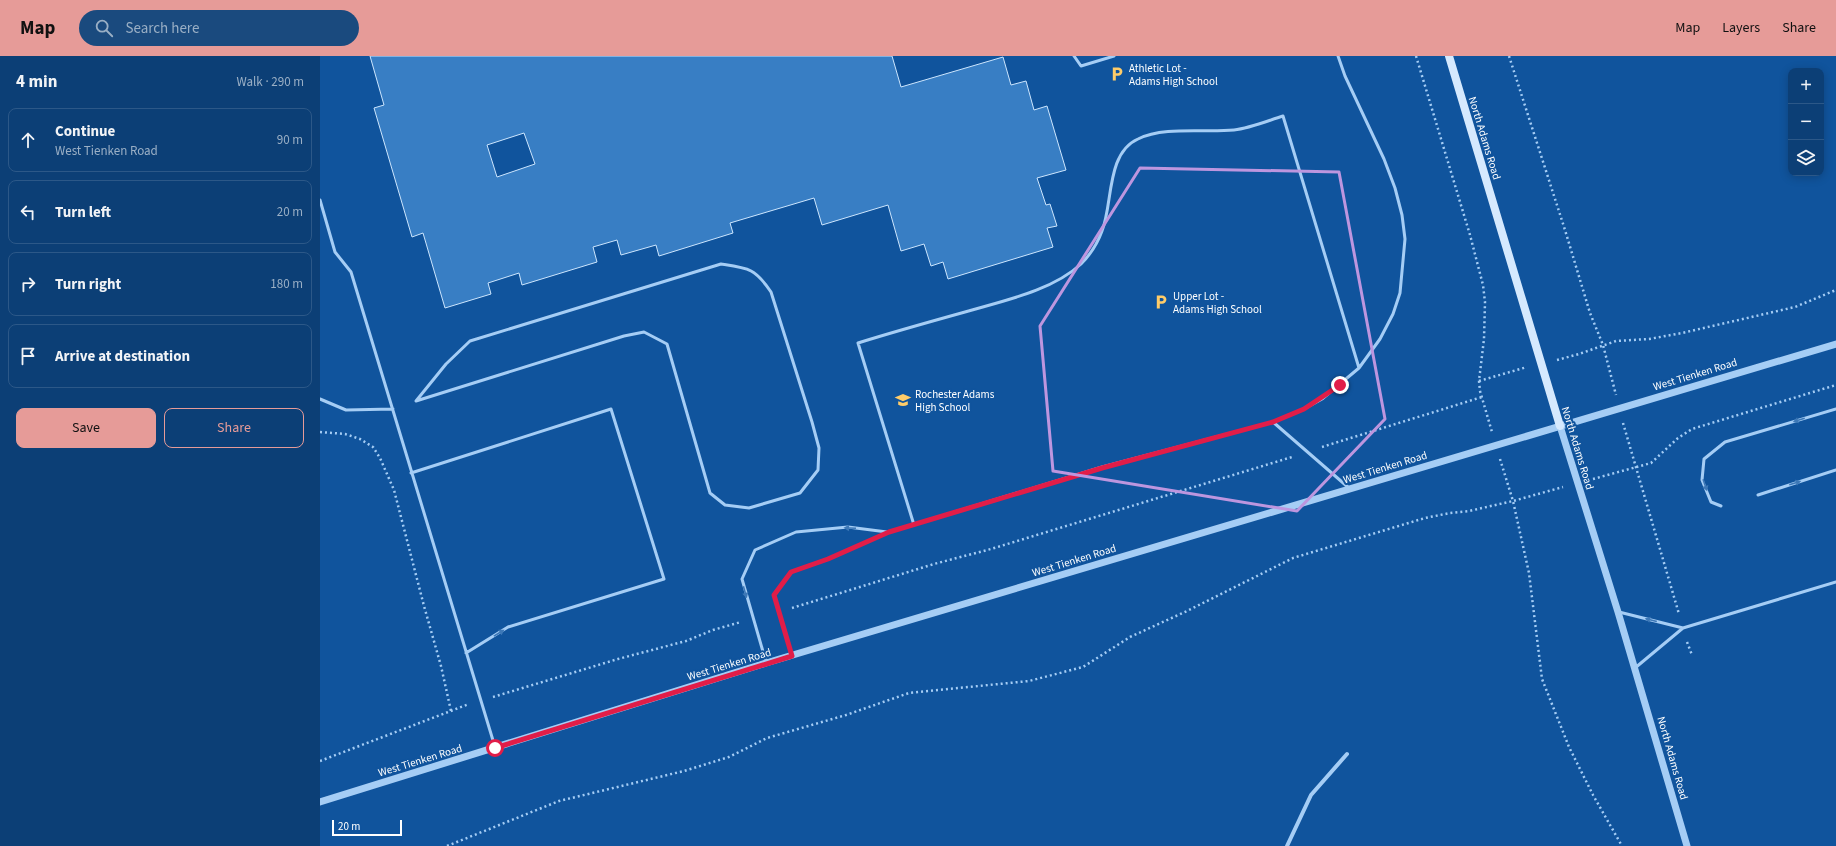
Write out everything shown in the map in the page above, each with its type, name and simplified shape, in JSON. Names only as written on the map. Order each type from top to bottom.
[{"type":"main road","name":"North Adams Road","points":[[1449,56],[1560,426]]},
{"type":"street","name":"West Tienken Road","points":[[320,802],[792,656],[1836,344]]},
{"type":"street","name":"North Adams Road","points":[[1560,426],[1635,668],[1687,846]]},
{"type":"street","points":[[1287,846],[1311,796],[1347,754]]},
{"type":"lane","points":[[1074,56],[1081,66],[1114,56]]},
{"type":"lane","points":[[792,656],[774,595],[791,572],[828,559],[889,532],[1102,468],[1273,422],[1304,409],[1322,399],[1359,368],[1380,338],[1394,314],[1400,293],[1405,239],[1402,215],[1395,188],[1384,159],[1345,76],[1338,56]]},
{"type":"lane","points":[[914,525],[858,342],[1048,286],[1064,277],[1081,263],[1102,231],[1113,175],[1118,160],[1126,148],[1137,139],[1154,134],[1174,132],[1236,130],[1283,116],[1359,368]]},
{"type":"lane","points":[[320,200],[335,252],[351,272],[495,748]]},
{"type":"lane","points":[[721,264],[748,268],[762,278],[771,292],[812,422],[818,448],[818,470],[800,493],[749,508],[726,505],[715,497],[710,493],[668,344],[644,332],[624,336],[416,402],[446,364],[470,341],[721,264]]},
{"type":"lane","points":[[320,400],[346,410],[393,409]]},
{"type":"lane","points":[[411,473],[611,409],[664,579],[508,627],[466,653]]},
{"type":"lane","points":[[1721,506],[1711,502],[1702,480],[1704,459],[1725,442],[1836,409]]},
{"type":"lane","points":[[1273,422],[1351,489]]},
{"type":"lane","points":[[1758,495],[1836,470]]},
{"type":"lane","points":[[766,664],[742,579],[755,550],[796,532],[848,527],[889,532]]},
{"type":"lane","points":[[1635,668],[1683,628],[1836,582]]},
{"type":"lane","points":[[1618,612],[1683,628]]},
{"type":"path","points":[[1416,56],[1468,228],[1485,294],[1484,339],[1479,381],[1486,411]]},
{"type":"path","points":[[1509,56],[1590,313],[1603,345],[1609,368]]},
{"type":"path","points":[[1603,345],[1704,329],[1795,307],[1836,290]]},
{"type":"path","points":[[1635,467],[1651,462],[1678,438],[1692,429],[1836,385]]},
{"type":"path","points":[[779,612],[934,564],[991,549],[1482,397]]},
{"type":"path","points":[[320,432],[345,434],[360,439],[373,448],[380,458],[394,490],[441,666],[451,711]]},
{"type":"path","points":[[1629,444],[1692,655]]},
{"type":"path","points":[[1505,476],[1513,501],[1529,573],[1542,679],[1552,708],[1572,754],[1593,796],[1622,846]]},
{"type":"path","points":[[447,846],[559,801],[684,771],[729,757],[767,738],[846,715],[909,693],[1029,682],[1083,667],[1130,638],[1293,558],[1425,518],[1469,511],[1513,501]]},
{"type":"path","points":[[320,761],[480,700],[555,679],[618,659],[686,641],[713,630],[753,619]]},
{"type":"highlighted area","points":[[1140,168],[1339,172],[1385,419],[1297,511],[1053,471],[1040,326]]},
{"type":"building","points":[[370,56],[892,56],[901,87],[1003,57],[1011,85],[1026,81],[1034,110],[1047,106],[1066,170],[1037,178],[1046,205],[1050,204],[1057,226],[1047,228],[1053,247],[948,279],[943,262],[931,266],[924,244],[901,251],[888,205],[822,225],[814,198],[730,223],[733,233],[659,256],[656,245],[621,255],[617,240],[593,247],[597,262],[522,285],[519,273],[488,283],[491,294],[445,308],[423,233],[412,237],[374,108],[384,105]],"holes":[[[524,133],[535,164],[497,177],[487,145]]]},
{"type":"place","name":"Athletic Lot - Adams High School","points":[[1117,74]]},
{"type":"place","name":"Upper Lot - Adams High School","points":[[1161,302]]},
{"type":"place","name":"Rochester Adams High School","points":[[903,400]]},
{"type":"route","points":[[495,748],[792,656],[774,595],[791,572],[828,559],[889,532],[1102,468],[1273,422],[1304,409],[1322,399],[1340,385]]}]
